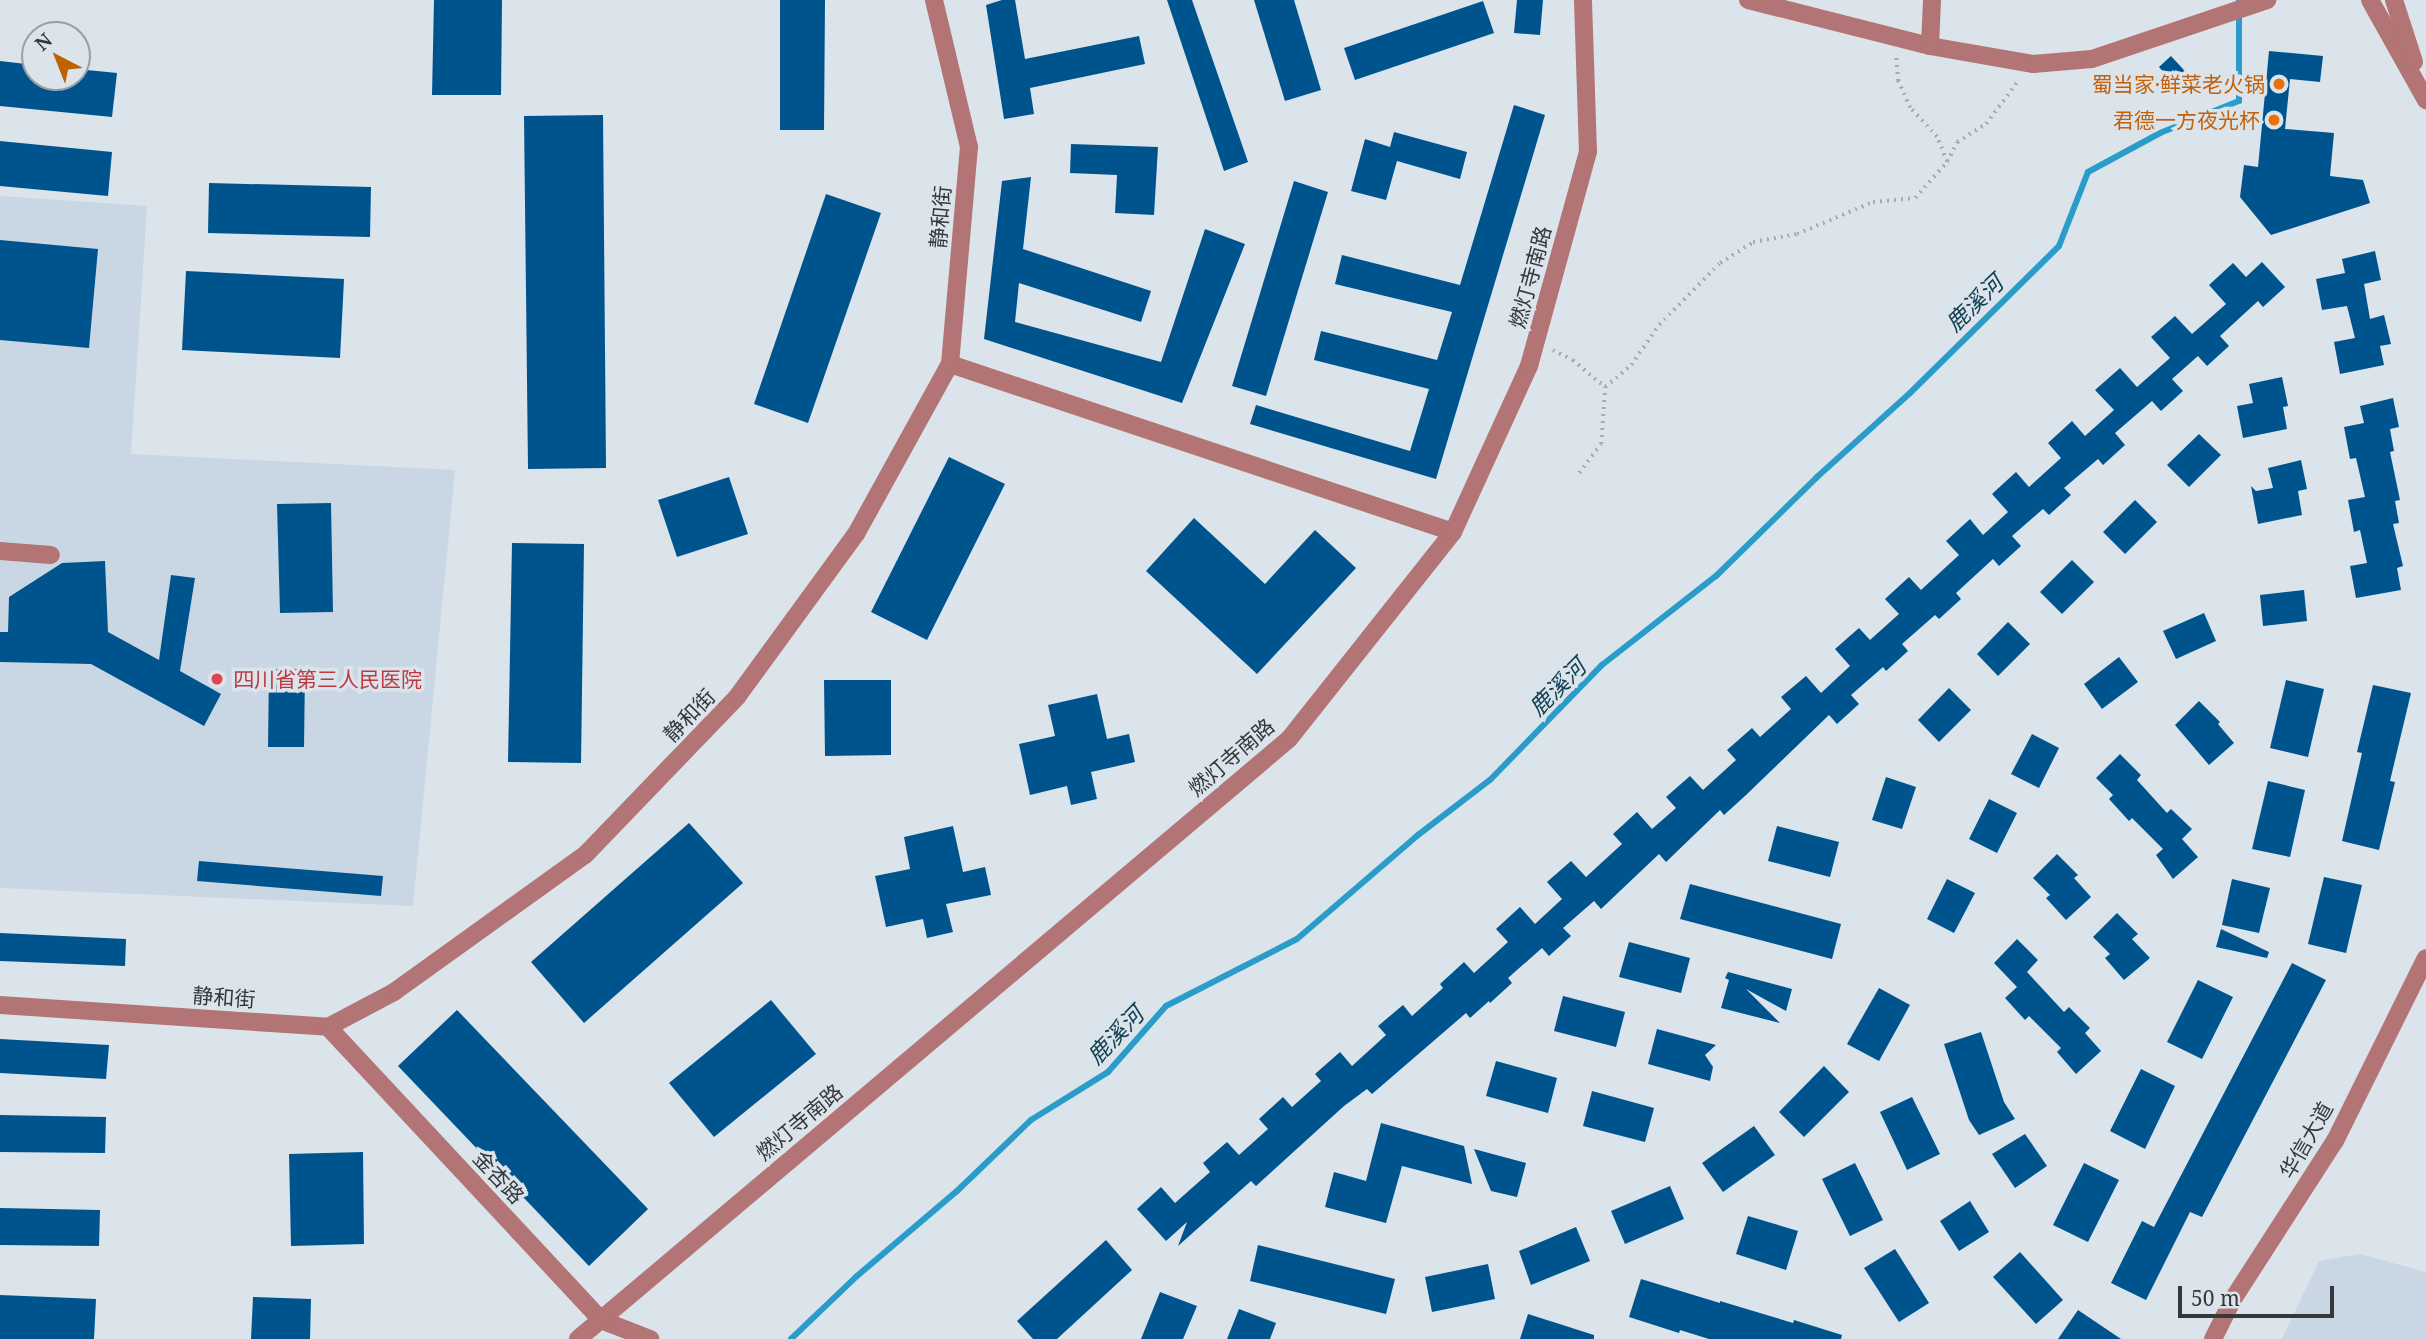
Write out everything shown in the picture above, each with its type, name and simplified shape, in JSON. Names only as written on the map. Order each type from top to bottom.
[{"type":"street","name":"静和街","points":[[0,1005],[328,1027],[394,992],[585,855],[737,697],[856,534],[950,364],[969,146],[934,0]]},
{"type":"street","name":"燃灯寺南路","points":[[578,1339],[1289,739],[1453,532],[1529,366],[1588,152],[1583,0]]},
{"type":"street","points":[[1748,0],[1930,46],[2030,63],[2092,59],[2267,0]]},
{"type":"street","points":[[1930,46],[1932,0]]},
{"type":"street","points":[[2370,0],[2426,100]]},
{"type":"street","points":[[2394,0],[2426,100]]},
{"type":"street","points":[[950,364],[1453,532]]},
{"type":"street","points":[[0,551],[51,555]]},
{"type":"street","name":"华信大道","points":[[2213,1339],[2233,1299],[2335,1141],[2426,958]]},
{"type":"street","name":"金杏路","points":[[328,1027],[601,1320],[650,1339]]},
{"type":"path","points":[[1894,37],[1898,81],[1910,108],[1937,137],[1947,162]]},
{"type":"path","points":[[1579,473],[1601,444],[1605,387],[1631,365],[1659,325],[1720,263],[1753,242],[1797,234],[1873,202],[1915,198],[1947,162],[1957,142],[1986,124],[2030,63]]},
{"type":"path","points":[[1536,342],[1573,360],[1605,387]]},
{"type":"shaded area","name":"四川省第三人民医院","points":[[0,196],[147,206],[131,454],[455,470],[413,906],[0,888]]},
{"type":"shaded area","points":[[2360,1254],[2426,1272],[2426,1339],[2282,1339],[2319,1261]]},
{"type":"building","points":[[434,0],[502,0],[501,95],[432,95]]},
{"type":"building","points":[[780,0],[825,0],[824,130],[780,130]]},
{"type":"building","points":[[1002,0],[1015,0],[1025,59],[1139,36],[1145,64],[1030,88],[1034,114],[1004,119],[986,5]]},
{"type":"building","points":[[1167,0],[1192,0],[1248,162],[1224,171]]},
{"type":"building","points":[[1254,0],[1294,0],[1321,90],[1285,101]]},
{"type":"building","points":[[1517,0],[1543,0],[1540,35],[1514,33]]},
{"type":"building","points":[[1483,1],[1494,33],[1355,80],[1344,48]]},
{"type":"building","points":[[2269,51],[2323,56],[2320,82],[2290,79],[2285,129],[2334,133],[2330,176],[2363,180],[2370,203],[2271,235],[2240,197],[2244,165],[2258,167]]},
{"type":"building","points":[[2171,56],[2194,81],[2181,92],[2159,67]]},
{"type":"building","points":[[0,61],[21,63],[21,91],[91,91],[91,70],[117,73],[112,117],[0,106]]},
{"type":"building","points":[[1514,105],[1545,115],[1436,479],[1250,424],[1256,405],[1410,451],[1429,389],[1314,360],[1321,331],[1437,360],[1452,312],[1335,284],[1342,255],[1460,285]]},
{"type":"building","points":[[603,115],[606,468],[528,469],[524,116]]},
{"type":"building","points":[[1394,132],[1467,152],[1460,179],[1397,161],[1386,200],[1351,191],[1365,139],[1390,147]]},
{"type":"building","points":[[0,141],[112,152],[108,196],[0,186]]},
{"type":"building","points":[[1071,144],[1158,147],[1154,215],[1115,213],[1117,175],[1070,173]]},
{"type":"building","points":[[1031,177],[1023,249],[1151,291],[1141,322],[1019,283],[1015,322],[1161,362],[1205,229],[1245,244],[1182,403],[984,339],[1002,181]]},
{"type":"building","points":[[1294,181],[1328,192],[1266,396],[1232,386]]},
{"type":"building","points":[[209,183],[371,187],[370,237],[208,233]]},
{"type":"building","points":[[826,194],[881,213],[808,423],[754,404]]},
{"type":"building","points":[[0,240],[98,249],[89,348],[0,340]]},
{"type":"building","points":[[2375,251],[2381,280],[2364,284],[2370,319],[2384,315],[2391,344],[2380,346],[2384,365],[2340,374],[2334,342],[2355,338],[2347,306],[2322,310],[2316,279],[2345,273],[2342,259]]},
{"type":"building","points":[[2262,262],[2285,287],[2263,307],[2258,301],[2220,336],[2229,346],[2207,366],[2198,356],[2172,379],[2183,391],[2161,411],[2152,401],[2115,433],[2125,445],[2103,465],[2098,459],[2064,488],[2071,495],[2049,515],[2043,509],[2012,536],[2021,546],[1999,566],[1993,559],[1956,593],[1961,599],[1939,619],[1935,615],[1902,644],[1908,651],[1886,671],[1883,667],[1851,695],[1859,704],[1837,724],[1829,715],[1724,815],[1720,810],[1666,862],[1659,854],[1601,909],[1594,901],[1563,928],[1571,936],[1549,956],[1542,948],[1508,978],[1512,983],[1490,1003],[1489,1001],[1470,1018],[1466,1013],[1372,1094],[1367,1089],[1344,1106],[1256,1186],[1251,1181],[1178,1246],[1187,1222],[1166,1241],[1137,1209],[1161,1187],[1175,1203],[1210,1172],[1203,1163],[1227,1142],[1239,1155],[1268,1129],[1259,1119],[1283,1097],[1292,1107],[1321,1081],[1315,1074],[1340,1052],[1352,1066],[1386,1035],[1378,1026],[1403,1005],[1412,1016],[1443,988],[1440,984],[1464,962],[1474,973],[1508,942],[1496,929],[1520,907],[1535,924],[1562,899],[1547,882],[1571,861],[1586,877],[1622,844],[1613,834],[1637,812],[1652,829],[1676,808],[1666,797],[1690,776],[1703,790],[1736,760],[1727,750],[1752,728],[1760,737],[1791,709],[1781,697],[1806,676],[1821,693],[1850,666],[1835,649],[1859,628],[1870,640],[1899,614],[1885,599],[1909,577],[1921,590],[1959,555],[1946,541],[1970,519],[1983,535],[2008,512],[1992,494],[2016,472],[2029,487],[2061,458],[2048,443],[2072,421],[2085,436],[2114,410],[2095,390],[2120,368],[2137,387],[2170,358],[2151,337],[2175,316],[2192,334],[2226,304],[2209,285],[2233,263],[2246,277]]},
{"type":"building","points":[[186,271],[344,279],[340,358],[182,350]]},
{"type":"building","points":[[2282,377],[2288,406],[2283,407],[2287,429],[2243,438],[2237,406],[2253,403],[2249,384]]},
{"type":"building","points":[[2393,398],[2399,427],[2390,429],[2394,451],[2390,452],[2400,500],[2395,501],[2399,523],[2393,524],[2403,566],[2397,568],[2401,590],[2356,598],[2350,566],[2367,563],[2360,530],[2354,532],[2348,500],[2365,497],[2356,458],[2350,459],[2344,427],[2364,423],[2360,406]]},
{"type":"building","points":[[2199,434],[2221,455],[2189,487],[2167,465]]},
{"type":"building","points":[[949,457],[1005,484],[927,640],[871,612]]},
{"type":"building","points":[[2301,460],[2307,489],[2298,491],[2302,515],[2258,524],[2251,486],[2256,491],[2273,488],[2268,468]]},
{"type":"building","points":[[729,477],[748,534],[677,557],[658,500]]},
{"type":"building","points":[[2135,500],[2157,522],[2125,554],[2103,532]]},
{"type":"building","points":[[331,503],[333,612],[280,613],[277,504]]},
{"type":"building","points":[[1194,518],[1265,584],[1315,530],[1356,568],[1257,674],[1146,571]]},
{"type":"building","points":[[512,543],[584,544],[581,763],[508,762]]},
{"type":"building","points":[[2072,560],[2094,582],[2062,614],[2040,592]]},
{"type":"building","points":[[105,561],[108,632],[159,660],[171,575],[195,578],[180,671],[221,694],[204,726],[91,664],[0,662],[0,632],[8,632],[9,597],[62,563]]},
{"type":"building","points":[[2304,590],[2307,621],[2263,626],[2260,595]]},
{"type":"building","points":[[2204,613],[2216,641],[2176,659],[2163,631]]},
{"type":"building","points":[[2008,622],[2030,644],[1998,676],[1977,654]]},
{"type":"building","points":[[2119,657],[2138,682],[2102,709],[2084,684]]},
{"type":"building","points":[[269,669],[305,669],[304,747],[268,747]]},
{"type":"building","points":[[824,680],[891,680],[891,755],[825,756]]},
{"type":"building","points":[[2286,680],[2324,689],[2308,757],[2270,748]]},
{"type":"building","points":[[2373,685],[2411,693],[2390,781],[2395,782],[2379,850],[2342,841],[2362,753],[2357,752]]},
{"type":"building","points":[[1949,688],[1971,710],[1939,742],[1918,720]]},
{"type":"building","points":[[1097,694],[1107,739],[1129,734],[1135,762],[1091,772],[1097,799],[1071,805],[1067,786],[1030,795],[1019,744],[1055,736],[1048,705]]},
{"type":"building","points":[[2199,701],[2220,722],[2218,724],[2234,743],[2209,765],[2175,725]]},
{"type":"building","points":[[2032,734],[2059,748],[2039,788],[2011,774]]},
{"type":"building","points":[[2120,754],[2141,775],[2137,780],[2167,813],[2171,809],[2192,829],[2182,839],[2198,857],[2173,879],[2156,855],[2163,849],[2132,818],[2129,821],[2109,799],[2113,795],[2096,778]]},
{"type":"building","points":[[1886,777],[1916,787],[1902,829],[1872,820]]},
{"type":"building","points":[[2268,781],[2305,790],[2290,857],[2252,849]]},
{"type":"building","points":[[1989,799],[2017,813],[1997,853],[1969,839]]},
{"type":"building","points":[[689,823],[743,883],[584,1023],[531,962]]},
{"type":"building","points":[[953,826],[963,872],[985,867],[991,895],[946,904],[953,932],[927,938],[923,919],[886,927],[875,876],[910,869],[904,837]]},
{"type":"building","points":[[1777,826],[1839,842],[1830,877],[1768,861]]},
{"type":"building","points":[[2057,854],[2078,875],[2074,878],[2091,897],[2066,920],[2046,898],[2050,895],[2033,878]]},
{"type":"building","points":[[199,861],[383,876],[381,896],[197,881]]},
{"type":"building","points":[[2324,877],[2362,885],[2346,953],[2308,944]]},
{"type":"building","points":[[1947,879],[1975,893],[1954,933],[1927,919]]},
{"type":"building","points":[[2232,879],[2270,888],[2259,933],[2222,925]]},
{"type":"building","points":[[1690,884],[1841,924],[1832,959],[1680,919]]},
{"type":"building","points":[[2117,913],[2138,934],[2132,939],[2150,958],[2124,980],[2105,958],[2110,954],[2093,937]]},
{"type":"building","points":[[2221,929],[2269,952],[2267,958],[2216,947]]},
{"type":"building","points":[[0,933],[126,939],[125,966],[0,961]]},
{"type":"building","points":[[2017,939],[2038,960],[2027,972],[2064,1012],[2069,1007],[2090,1028],[2085,1033],[2101,1051],[2076,1074],[2057,1052],[2061,1048],[2029,1016],[2025,1020],[2005,998],[2017,987],[1994,963]]},
{"type":"building","points":[[1629,942],[1690,958],[1681,993],[1619,977]]},
{"type":"building","points":[[2292,963],[2326,980],[2202,1217],[2190,1212],[2146,1300],[2111,1283],[2142,1221],[2154,1227]]},
{"type":"building","points":[[1728,972],[1792,989],[1786,1011],[1746,989],[1780,1023],[1721,1008],[1729,980],[1725,978]]},
{"type":"building","points":[[2198,980],[2233,997],[2202,1059],[2167,1042]]},
{"type":"building","points":[[1879,988],[1910,1005],[1879,1061],[1847,1044]]},
{"type":"building","points":[[1563,996],[1625,1012],[1616,1047],[1554,1031]]},
{"type":"building","points":[[771,1000],[816,1054],[714,1137],[669,1083]]},
{"type":"building","points":[[457,1010],[648,1209],[589,1266],[398,1066]]},
{"type":"building","points":[[1657,1029],[1716,1045],[1705,1055],[1713,1067],[1710,1081],[1648,1064]]},
{"type":"building","points":[[1981,1032],[2004,1102],[2015,1119],[1979,1135],[1969,1120],[1944,1044]]},
{"type":"building","points":[[0,1039],[109,1045],[106,1079],[0,1073]]},
{"type":"building","points":[[1496,1061],[1557,1078],[1548,1113],[1486,1096]]},
{"type":"building","points":[[1824,1066],[1849,1092],[1804,1137],[1779,1112]]},
{"type":"building","points":[[2141,1069],[2175,1086],[2145,1149],[2110,1131]]},
{"type":"building","points":[[1592,1091],[1654,1108],[1645,1142],[1583,1126]]},
{"type":"building","points":[[1912,1097],[1940,1154],[1907,1170],[1880,1112]]},
{"type":"building","points":[[0,1115],[106,1117],[105,1153],[0,1152]]},
{"type":"building","points":[[1381,1123],[1464,1146],[1472,1184],[1402,1166],[1386,1223],[1325,1207],[1334,1172],[1366,1181]]},
{"type":"building","points":[[1754,1126],[1775,1155],[1723,1192],[1702,1163]]},
{"type":"building","points":[[2025,1134],[2047,1166],[2015,1188],[1992,1154]]},
{"type":"building","points":[[1474,1149],[1526,1163],[1517,1197],[1491,1191]]},
{"type":"building","points":[[363,1152],[364,1244],[291,1246],[289,1154]]},
{"type":"building","points":[[1855,1163],[1883,1220],[1850,1236],[1822,1179]]},
{"type":"building","points":[[2084,1163],[2119,1180],[2088,1242],[2053,1225]]},
{"type":"building","points":[[1670,1186],[1684,1219],[1625,1244],[1611,1211]]},
{"type":"building","points":[[1970,1201],[1989,1232],[1959,1251],[1940,1221]]},
{"type":"building","points":[[0,1208],[100,1210],[99,1246],[0,1245]]},
{"type":"building","points":[[1748,1216],[1798,1231],[1786,1270],[1736,1254]]},
{"type":"building","points":[[1576,1227],[1590,1261],[1531,1285],[1519,1251]]},
{"type":"building","points":[[1106,1240],[1132,1270],[1057,1339],[1033,1339],[1017,1321]]},
{"type":"building","points":[[1258,1245],[1395,1279],[1386,1314],[1250,1281]]},
{"type":"building","points":[[1895,1249],[1929,1303],[1899,1322],[1864,1268]]},
{"type":"building","points":[[2020,1252],[2063,1300],[2036,1324],[1993,1277]]},
{"type":"building","points":[[1488,1264],[1495,1299],[1432,1312],[1425,1277]]},
{"type":"building","points":[[1641,1279],[1793,1323],[1794,1320],[1842,1335],[1841,1339],[1709,1339],[1680,1330],[1679,1333],[1629,1317]]},
{"type":"building","points":[[1160,1292],[1197,1306],[1183,1339],[1141,1339]]},
{"type":"building","points":[[0,1295],[96,1299],[94,1339],[0,1339]]},
{"type":"building","points":[[253,1297],[311,1299],[310,1339],[251,1339]]},
{"type":"building","points":[[1239,1309],[1276,1323],[1270,1339],[1227,1339]]},
{"type":"building","points":[[2078,1310],[2121,1339],[2058,1339]]},
{"type":"building","points":[[1528,1314],[1594,1335],[1594,1339],[1520,1339]]},
{"type":"waterway","name":"鹿溪河","points":[[791,1339],[857,1276],[957,1191],[1031,1120],[1108,1072],[1166,1006],[1297,939],[1418,835],[1490,780],[1602,665],[1716,576],[1817,477],[1910,393],[2059,246],[2088,172],[2160,133],[2239,101],[2239,0]]},
{"type":"place","name":"蜀当家·鲜菜老火锅","points":[[2279,84]]},
{"type":"place","name":"君德一方夜光杯","points":[[2274,120]]},
{"type":"place","name":"四川省第三人民医院","points":[[217,679]]}]
